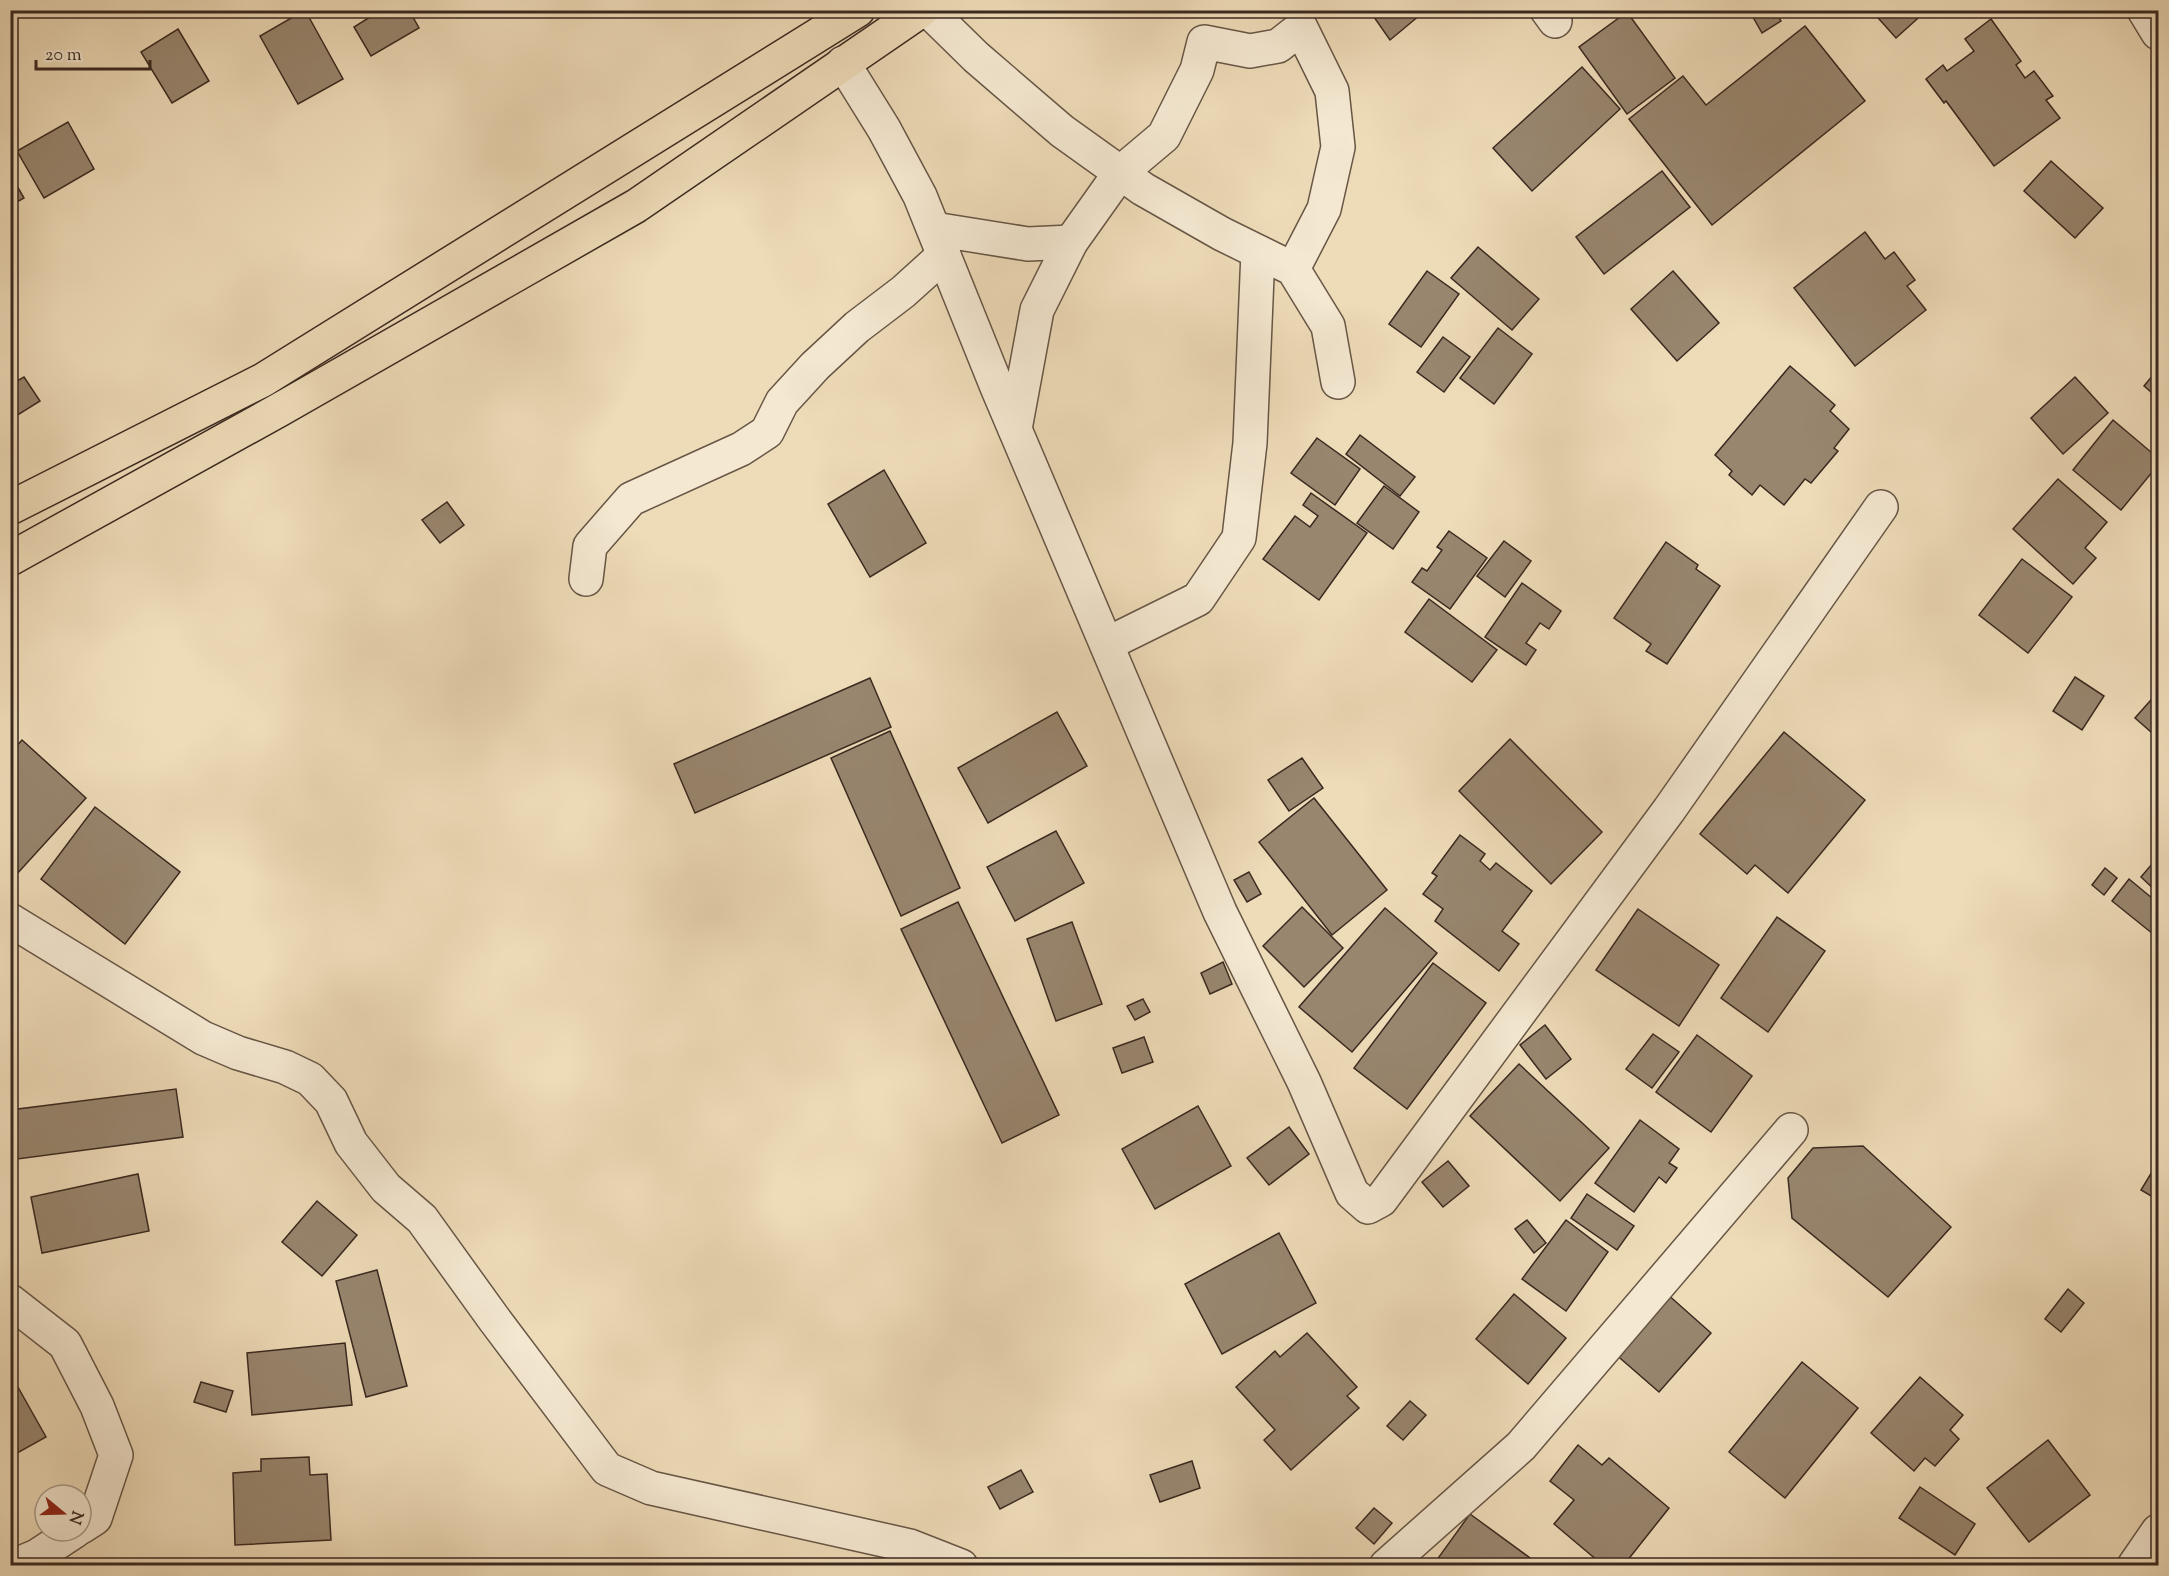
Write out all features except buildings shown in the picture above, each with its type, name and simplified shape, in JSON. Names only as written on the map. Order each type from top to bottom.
[{"type":"main road","points":[[10,508],[262,380],[858,10]]},
{"type":"main road","points":[[10,559],[279,410],[636,206],[922,10]]},
{"type":"street","points":[[928,10],[976,57],[1062,130],[1120,173],[1143,189],[1293,269],[1328,326],[1338,382]]},
{"type":"street","points":[[2144,10],[2158,33]]},
{"type":"street","points":[[1015,429],[1037,310],[1071,242],[1120,173],[1164,136],[1197,70],[1204,42],[1250,51],[1278,46],[1301,28],[1332,91],[1338,147],[1324,209],[1293,269]]},
{"type":"street","points":[[843,63],[884,129],[920,196],[1015,429],[1220,912],[1304,1082],[1352,1192],[1368,1207],[1381,1200],[1544,982],[1669,810],[1881,507]]},
{"type":"street","points":[[939,242],[1028,244],[1071,242]]},
{"type":"street","points":[[586,579],[590,546],[631,499],[741,449],[766,432],[782,402],[815,366],[857,327],[903,292],[939,242]]},
{"type":"street","points":[[1107,644],[1198,599],[1239,538],[1250,443],[1258,252]]},
{"type":"street","points":[[10,920],[203,1038],[238,1053],[285,1067],[310,1079],[331,1101],[351,1143],[386,1188],[422,1219],[494,1319],[608,1469],[651,1488],[910,1546],[961,1566]]},
{"type":"street","points":[[1386,1566],[1521,1446],[1791,1130]]},
{"type":"street","points":[[10,1301],[65,1344],[97,1407],[116,1455],[93,1519]]},
{"type":"street","points":[[2134,1566],[2158,1531]]},
{"type":"street","points":[[13,1566],[37,1556],[57,1543]]}]
